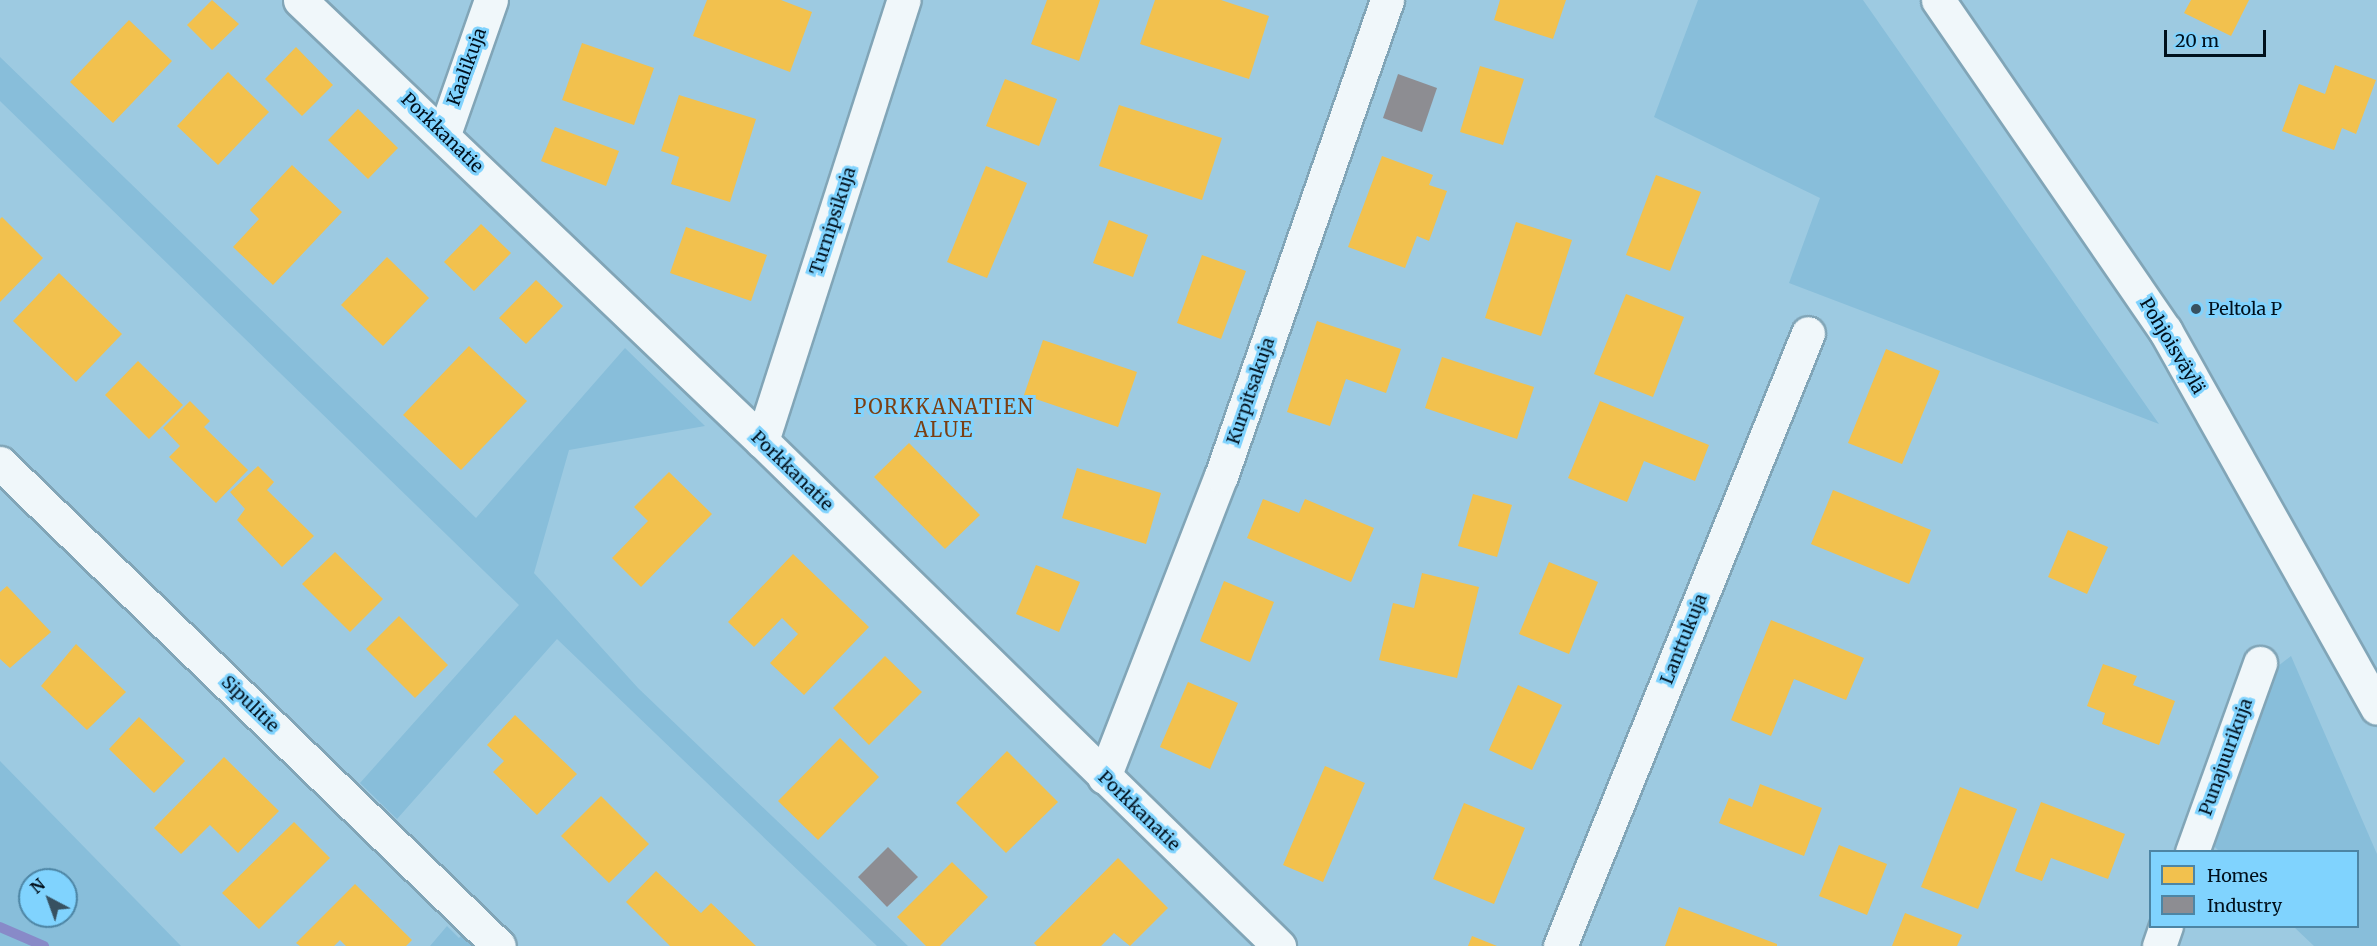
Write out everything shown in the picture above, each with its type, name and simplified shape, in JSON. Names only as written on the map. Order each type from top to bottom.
[{"type":"street","name":"Porkkanatie","points":[[300,0],[444,134],[762,441],[1279,946]]},
{"type":"street","name":"Kaalikuja","points":[[444,134],[491,0]]},
{"type":"street","name":"Turnipsikuja","points":[[762,441],[904,0]]},
{"type":"street","name":"Kurpitsakuja","points":[[1104,777],[1221,476],[1387,0]]},
{"type":"street","name":"Pohjoisväylä","points":[[1938,0],[2165,330],[2377,708]]},
{"type":"street","name":"Lanttukuja","points":[[1560,946],[1809,333]]},
{"type":"street","name":"Sipulitie","points":[[0,463],[499,946]]},
{"type":"street","name":"Punajuurikuja","points":[[2193,850],[2260,663]]},
{"type":"street","points":[[2159,946],[2166,928]]},
{"type":"shaded area","points":[[1698,0],[1863,0],[2159,424],[1789,283],[1820,198],[1654,117]]},
{"type":"shaded area","points":[[0,57],[476,518],[625,348],[705,426],[569,450],[534,573],[638,688],[908,946],[877,946],[557,639],[397,819],[360,783],[519,605],[0,101]]},
{"type":"shaded area","points":[[2291,656],[2377,854],[2377,946],[2314,946],[2295,928],[2359,928],[2359,850],[2218,850],[2210,842],[2273,670]]},
{"type":"shaded area","points":[[0,761],[181,946],[0,946]]},
{"type":"shaded area","points":[[447,926],[459,938],[466,930],[482,946],[430,946]]},
{"type":"building: Homes","points":[[212,0],[239,24],[212,50],[187,25]]},
{"type":"building: Homes","points":[[707,0],[781,0],[812,12],[790,72],[693,36]]},
{"type":"building: Homes","points":[[1047,0],[1100,0],[1079,61],[1031,44]]},
{"type":"building: Homes","points":[[1155,0],[1221,0],[1269,16],[1249,79],[1140,44]]},
{"type":"building: Homes","points":[[1500,0],[1566,0],[1553,39],[1494,20]]},
{"type":"building: Homes","points":[[2191,0],[2249,0],[2231,36],[2184,13]]},
{"type":"building: Homes","points":[[129,20],[172,61],[113,123],[70,82]]},
{"type":"building: Homes","points":[[582,43],[654,68],[634,125],[562,100]]},
{"type":"building: Homes","points":[[296,47],[333,85],[302,116],[265,79]]},
{"type":"building: Homes","points":[[2335,65],[2376,80],[2356,134],[2342,128],[2334,150],[2282,131],[2299,84],[2325,94]]},
{"type":"building: Homes","points":[[1480,66],[1524,79],[1503,145],[1460,132]]},
{"type":"building: Homes","points":[[228,72],[269,112],[218,165],[177,126]]},
{"type":"building: Homes","points":[[1005,79],[1057,99],[1039,146],[986,126]]},
{"type":"building: Homes","points":[[679,95],[756,119],[730,202],[671,184],[679,157],[661,151]]},
{"type":"building: Homes","points":[[1119,105],[1222,138],[1202,200],[1099,166]]},
{"type":"building: Homes","points":[[358,109],[398,148],[368,179],[328,140]]},
{"type":"building: Homes","points":[[555,127],[619,151],[606,186],[541,161]]},
{"type":"building: Homes","points":[[1382,156],[1433,175],[1429,185],[1447,191],[1429,241],[1417,236],[1405,268],[1348,247]]},
{"type":"building: Homes","points":[[292,165],[342,212],[273,285],[233,247],[259,219],[250,210]]},
{"type":"building: Homes","points":[[986,166],[1027,183],[987,278],[947,262]]},
{"type":"building: Homes","points":[[1656,175],[1701,192],[1670,271],[1626,255]]},
{"type":"building: Homes","points":[[2,217],[43,258],[0,302],[0,219]]},
{"type":"building: Homes","points":[[1109,220],[1148,235],[1133,277],[1093,263]]},
{"type":"building: Homes","points":[[1516,222],[1572,240],[1541,336],[1485,318]]},
{"type":"building: Homes","points":[[481,224],[511,253],[474,291],[444,262]]},
{"type":"building: Homes","points":[[686,227],[767,255],[751,301],[670,273]]},
{"type":"building: Homes","points":[[1202,255],[1246,271],[1221,339],[1177,323]]},
{"type":"building: Homes","points":[[387,257],[429,298],[383,346],[341,305]]},
{"type":"building: Homes","points":[[59,273],[122,334],[76,382],[13,321]]},
{"type":"building: Homes","points":[[536,280],[563,306],[526,344],[499,318]]},
{"type":"building: Homes","points":[[1626,294],[1684,317],[1653,397],[1594,374]]},
{"type":"building: Homes","points":[[1317,321],[1401,349],[1386,393],[1346,379],[1330,426],[1287,412]]},
{"type":"building: Homes","points":[[1043,340],[1137,372],[1118,427],[1024,395]]},
{"type":"building: Homes","points":[[469,346],[527,401],[461,470],[403,415]]},
{"type":"building: Homes","points":[[1886,349],[1940,371],[1902,464],[1848,443]]},
{"type":"building: Homes","points":[[1442,357],[1534,387],[1517,439],[1425,408]]},
{"type":"building: Homes","points":[[138,361],[183,405],[149,439],[105,395]]},
{"type":"building: Homes","points":[[190,401],[210,421],[204,427],[248,470],[216,503],[169,457],[180,446],[163,428]]},
{"type":"building: Homes","points":[[1600,401],[1709,445],[1695,481],[1644,461],[1627,502],[1568,478]]},
{"type":"building: Homes","points":[[909,443],[980,515],[945,549],[874,477]]},
{"type":"building: Homes","points":[[258,466],[274,482],[267,490],[314,536],[282,567],[237,520],[245,509],[230,492]]},
{"type":"building: Homes","points":[[1077,468],[1161,493],[1146,544],[1062,518]]},
{"type":"building: Homes","points":[[669,472],[712,514],[641,587],[612,558],[648,521],[634,507]]},
{"type":"building: Homes","points":[[1833,490],[1931,530],[1909,584],[1811,544]]},
{"type":"building: Homes","points":[[1473,494],[1512,505],[1497,557],[1458,546]]},
{"type":"building: Homes","points":[[1263,499],[1299,513],[1305,499],[1374,528],[1351,582],[1247,538]]},
{"type":"building: Homes","points":[[2068,530],[2108,547],[2087,594],[2048,577]]},
{"type":"building: Homes","points":[[335,552],[383,599],[350,632],[302,584]]},
{"type":"building: Homes","points":[[793,554],[869,627],[804,695],[770,663],[798,634],[782,618],[754,647],[728,622]]},
{"type":"building: Homes","points":[[1549,562],[1598,582],[1569,654],[1519,634]]},
{"type":"building: Homes","points":[[1036,565],[1080,582],[1059,632],[1016,614]]},
{"type":"building: Homes","points":[[1422,573],[1479,587],[1457,678],[1379,660],[1393,603],[1414,608]]},
{"type":"building: Homes","points":[[1224,581],[1274,602],[1250,662],[1200,641]]},
{"type":"building: Homes","points":[[7,586],[51,632],[10,668],[0,659],[0,592]]},
{"type":"building: Homes","points":[[399,616],[448,665],[415,698],[366,649]]},
{"type":"building: Homes","points":[[1771,620],[1864,658],[1846,700],[1794,679],[1771,736],[1731,720]]},
{"type":"building: Homes","points":[[76,644],[126,692],[87,730],[41,686]]},
{"type":"building: Homes","points":[[885,656],[922,692],[869,745],[833,708]]},
{"type":"building: Homes","points":[[2103,664],[2137,676],[2133,685],[2175,701],[2159,745],[2102,724],[2105,713],[2087,706]]},
{"type":"building: Homes","points":[[1188,682],[1238,703],[1210,769],[1160,747]]},
{"type":"building: Homes","points":[[1518,685],[1562,705],[1532,770],[1489,750]]},
{"type":"building: Homes","points":[[515,715],[577,774],[537,815],[493,772],[504,761],[487,745]]},
{"type":"building: Homes","points":[[139,717],[185,761],[154,793],[109,749]]},
{"type":"building: Homes","points":[[840,738],[879,777],[818,840],[778,801]]},
{"type":"building: Homes","points":[[1007,751],[1058,802],[1006,853],[956,803]]},
{"type":"building: Homes","points":[[224,757],[279,811],[238,853],[210,825],[181,854],[154,828]]},
{"type":"building: Homes","points":[[1325,766],[1365,783],[1323,882],[1283,865]]},
{"type":"building: Homes","points":[[1760,784],[1822,808],[1804,856],[1719,823],[1729,798],[1752,807]]},
{"type":"building: Homes","points":[[1960,787],[2017,809],[1978,909],[1921,887]]},
{"type":"building: Homes","points":[[601,796],[649,844],[609,883],[561,836]]},
{"type":"building: Homes","points":[[2041,802],[2125,834],[2108,879],[2051,858],[2042,881],[2015,871]]},
{"type":"building: Homes","points":[[1464,803],[1525,828],[1494,904],[1433,879]]},
{"type":"building: Homes","points":[[294,822],[330,858],[259,929],[222,893]]},
{"type":"building: Homes","points":[[1839,845],[1887,864],[1867,915],[1819,896]]},
{"type":"building: Homes","points":[[1118,858],[1168,908],[1130,946],[1114,933],[1101,946],[1037,946],[1034,943]]},
{"type":"building: Homes","points":[[952,862],[988,897],[940,946],[926,946],[897,917]]},
{"type":"building: Homes","points":[[656,871],[701,913],[711,903],[756,946],[670,946],[626,902]]},
{"type":"building: Homes","points":[[355,884],[412,940],[406,946],[346,946],[340,940],[334,946],[300,946],[296,943]]},
{"type":"building: Homes","points":[[1679,907],[1777,944],[1777,946],[1665,946]]},
{"type":"building: Homes","points":[[1905,913],[1962,935],[1957,946],[1892,946]]},
{"type":"building: Homes","points":[[1472,936],[1497,946],[1468,946]]},
{"type":"building: Industry","points":[[1398,74],[1437,88],[1422,132],[1383,118]]},
{"type":"building: Industry","points":[[888,847],[918,877],[887,907],[858,877]]},
{"type":"waterway","points":[[0,927],[44,946]]},
{"type":"place","name":"Peltola P","points":[[2196,309]]},
{"type":"district","name":"PORKKANATIEN ALUE","points":[[944,418]]}]
